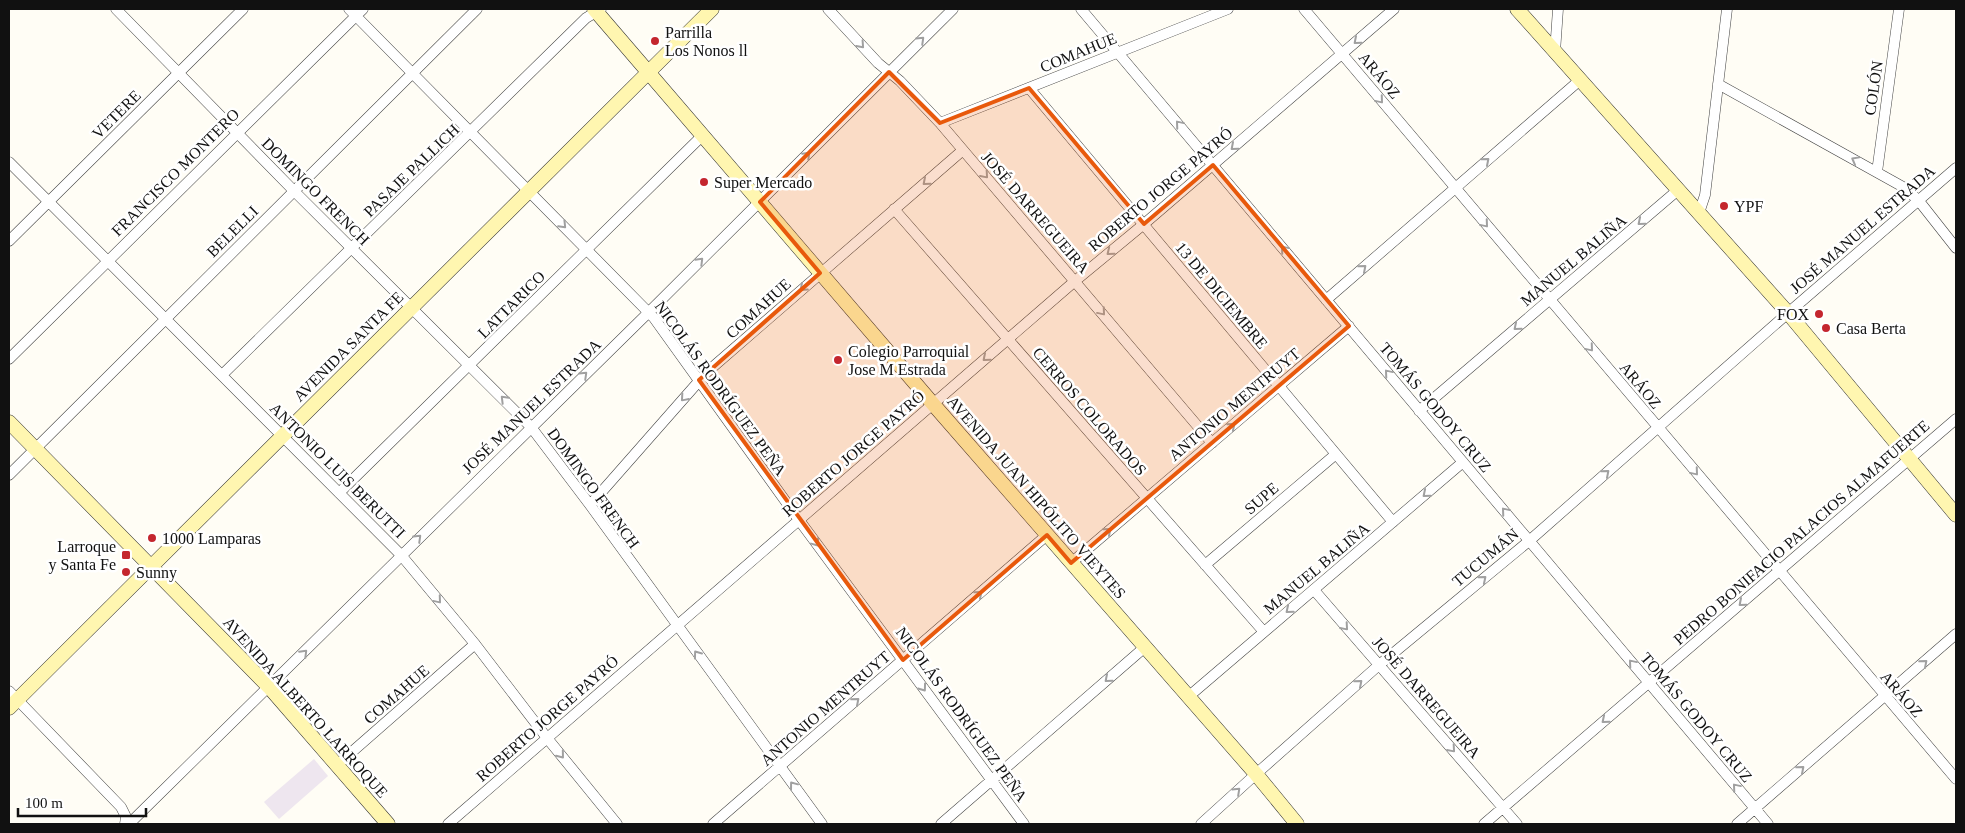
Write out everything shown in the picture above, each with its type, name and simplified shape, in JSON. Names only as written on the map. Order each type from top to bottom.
[{"type":"street","name":"VETERE","points":[[9,241],[244,9]]},
{"type":"street","name":"BELELLI","points":[[9,475],[164,318],[477,9]]},
{"type":"street","name":"AVENIDA SANTA FE","points":[[12,700],[151,566],[712,9]]},
{"type":"street","name":"JOSÉ DARREGUEIRA","points":[[828,9],[878,63],[912,92],[940,123],[1212,443]]},
{"type":"street","name":"JOSÉ MANUEL ESTRADA","points":[[129,824],[649,312],[953,9]]},
{"type":"street","name":"TOMÁS GODOY CRUZ","points":[[1081,9],[1768,824]]},
{"type":"street","name":"COMAHUE","points":[[940,123],[1228,9]]},
{"type":"street","name":"ARÁOZ","points":[[1304,9],[1956,779]]},
{"type":"street","name":"ROBERTO JORGE PAYRÓ","points":[[448,824],[1075,281],[1394,9]]},
{"type":"street","points":[[1517,9],[1788,313],[1956,515]]},
{"type":"street","points":[[1555,52],[1558,9]]},
{"type":"street","points":[[1699,213],[1706,195],[1727,9]]},
{"type":"street","name":"COLÓN","points":[[1877,172],[1899,9]]},
{"type":"street","name":"AVENIDA JUAN HIPÓLITO VIEYTES","points":[[597,10],[820,273],[1298,824]]},
{"type":"street","name":"PASAJE PALLICH","points":[[222,375],[472,132],[586,18],[597,10]]},
{"type":"street","name":"DOMINGO FRENCH","points":[[122,11],[178,73],[294,191],[531,427],[822,824]]},
{"type":"street","name":"NICOLÁS RODRÍGUEZ PEÑA","points":[[356,11],[413,72],[649,312],[799,520],[1024,824]]},
{"type":"street","name":"FRANCISCO MONTERO","points":[[9,359],[356,11]]},
{"type":"street","points":[[1326,300],[1580,80]]},
{"type":"street","points":[[1718,84],[1905,188],[1956,248]]},
{"type":"street","name":"13 DE DICIEMBRE","points":[[1029,88],[1393,522]]},
{"type":"street","name":"LATTARICO","points":[[339,493],[703,135]]},
{"type":"street","name":"COMAHUE","points":[[590,505],[699,380],[963,150]]},
{"type":"street","name":"ANTONIO LUIS BERUTTI","points":[[9,162],[401,555],[475,644],[547,738],[617,824]]},
{"type":"street","name":"JOSÉ MANUEL ESTRADA","points":[[1788,313],[1956,168]]},
{"type":"street","name":"MANUEL BALIÑA","points":[[1419,411],[1678,190]]},
{"type":"street","name":"CERROS COLORADOS","points":[[894,209],[1264,632]]},
{"type":"street","name":"TUCUMÁN","points":[[1202,824],[1379,665],[1529,540],[1788,313]]},
{"type":"street","name":"ANTONIO MENTRUYT","points":[[1071,563],[1349,326]]},
{"type":"street","name":"PEDRO BONIFACIO PALACIOS ALMAFUERTE","points":[[1484,824],[1956,419]]},
{"type":"street","name":"AVENIDA ALBERTO LARROQUE","points":[[9,422],[269,687],[388,824]]},
{"type":"street","name":"SUPE","points":[[1205,565],[1336,454]]},
{"type":"street","name":"MANUEL BALIÑA","points":[[1188,697],[1463,462]]},
{"type":"street","name":"ANTONIO MENTRUYT","points":[[713,824],[1047,535]]},
{"type":"street","name":"JOSÉ DARREGUEIRA","points":[[1314,590],[1518,824]]},
{"type":"street","points":[[1738,824],[1956,634]]},
{"type":"street","name":"COMAHUE","points":[[337,765],[475,644]]},
{"type":"street","points":[[941,824],[1144,648]]},
{"type":"street","points":[[12,700],[121,807],[126,817],[125,824]]},
{"type":"highlighted area","points":[[889,72],[940,123],[1029,88],[1144,224],[1213,165],[1349,326],[1071,563],[1047,535],[903,660],[699,380],[820,273],[760,202]]},
{"type":"shaded area","points":[[314,759],[328,776],[279,819],[264,802]]},
{"type":"place","name":"Parrilla Los Nonos ll","points":[[655,41]]},
{"type":"place","name":"Super Mercado","points":[[704,182]]},
{"type":"place","name":"YPF","points":[[1724,206]]},
{"type":"place","name":"FOX","points":[[1819,314]]},
{"type":"place","name":"Casa Berta","points":[[1826,328]]},
{"type":"place","name":"Colegio Parroquial Jose M Estrada","points":[[838,360]]},
{"type":"place","name":"1000 Lamparas","points":[[152,538]]},
{"type":"place","name":"Larroque y Santa Fe","points":[[126,555]]},
{"type":"place","name":"Sunny","points":[[126,572]]}]
